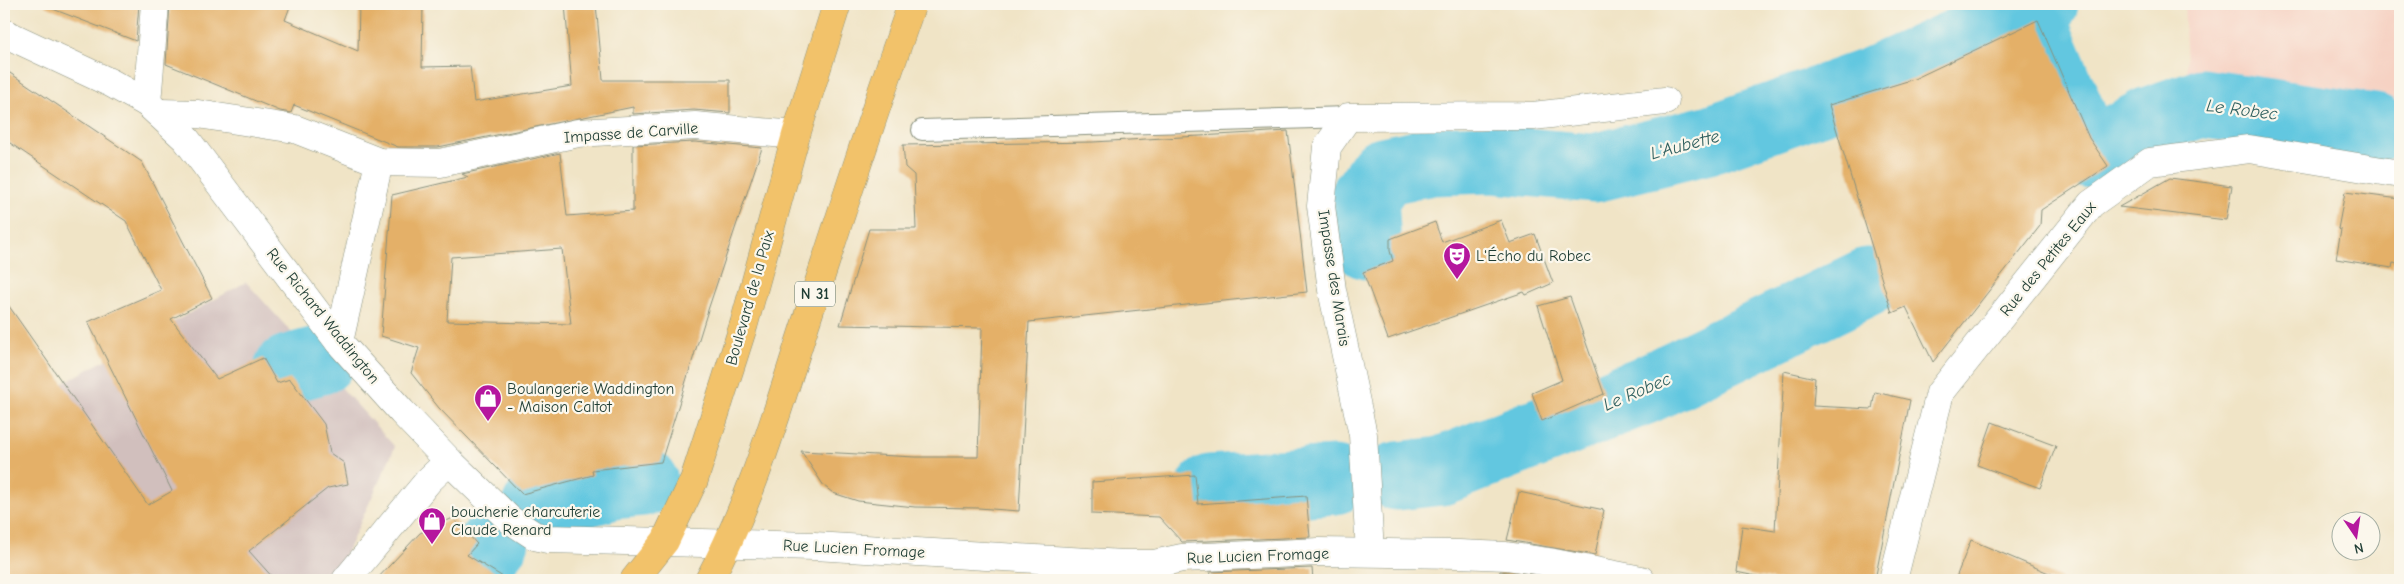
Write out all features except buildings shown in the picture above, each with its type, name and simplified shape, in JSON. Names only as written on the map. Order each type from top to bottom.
[{"type":"main road","name":"Boulevard de la Paix","points":[[634,580],[665,541],[694,480],[744,324],[796,135],[838,4]]},
{"type":"main road","name":"N 31","points":[[709,580],[728,544],[756,478],[866,134],[912,4]]},
{"type":"street","points":[[155,4],[154,108],[295,129],[378,162],[339,342]]},
{"type":"street","name":"Rue Richard Waddington","points":[[4,33],[111,83],[154,108],[186,139],[339,342],[449,461],[509,519],[535,536],[548,539],[665,541]]},
{"type":"street","points":[[1348,117],[1533,116],[1665,101]]},
{"type":"street","name":"Impasse des Marais","points":[[1348,117],[1327,147],[1321,206],[1332,290],[1363,435],[1370,552]]},
{"type":"street","name":"Impasse de Carville","points":[[378,162],[440,163],[578,133],[696,126],[796,135]]},
{"type":"street","name":"Rue des Petites Eaux","points":[[1893,580],[1940,392],[2091,204],[2150,162],[2249,150],[2400,174]]},
{"type":"street","points":[[346,580],[429,480],[449,461]]},
{"type":"street","name":"Rue Lucien Fromage","points":[[665,541],[832,547],[1153,572],[1182,558],[1370,552],[1506,556],[1549,562],[1641,580]]},
{"type":"lane","points":[[922,130],[1348,117]]},
{"type":"shaded area","points":[[2184,4],[2400,4],[2400,142],[2190,128]]},
{"type":"shaded area","points":[[246,282],[395,447],[334,580],[4,580],[4,416]]},
{"type":"waterway","name":"L'Aubette","points":[[1367,245],[1364,198],[1383,171],[1432,161],[1491,159],[1594,168],[1712,139],[1874,81],[2044,4]]},
{"type":"waterway","points":[[2041,5],[2095,133],[2104,146]]},
{"type":"waterway","name":"Le Robec","points":[[2091,154],[2149,121],[2201,103],[2374,128]]},
{"type":"waterway","name":"Le Robec","points":[[1397,476],[1441,471],[1645,390],[1868,282]]},
{"type":"waterway","name":"L'Aubette","points":[[288,369],[321,360]]},
{"type":"waterway","name":"Le Robec","points":[[1210,489],[1335,480]]},
{"type":"waterway","name":"Le Robec","points":[[536,506],[614,485],[644,482]]},
{"type":"waterway","name":"Le Robec","points":[[479,562],[495,541]]},
{"type":"place","name":"L'Écho du Robec","points":[[1457,280]]},
{"type":"place","name":"Boulangerie Waddington - Maison Caltot","points":[[488,422]]},
{"type":"place","name":"boucherie charcuterie Claude Renard","points":[[432,545]]}]
